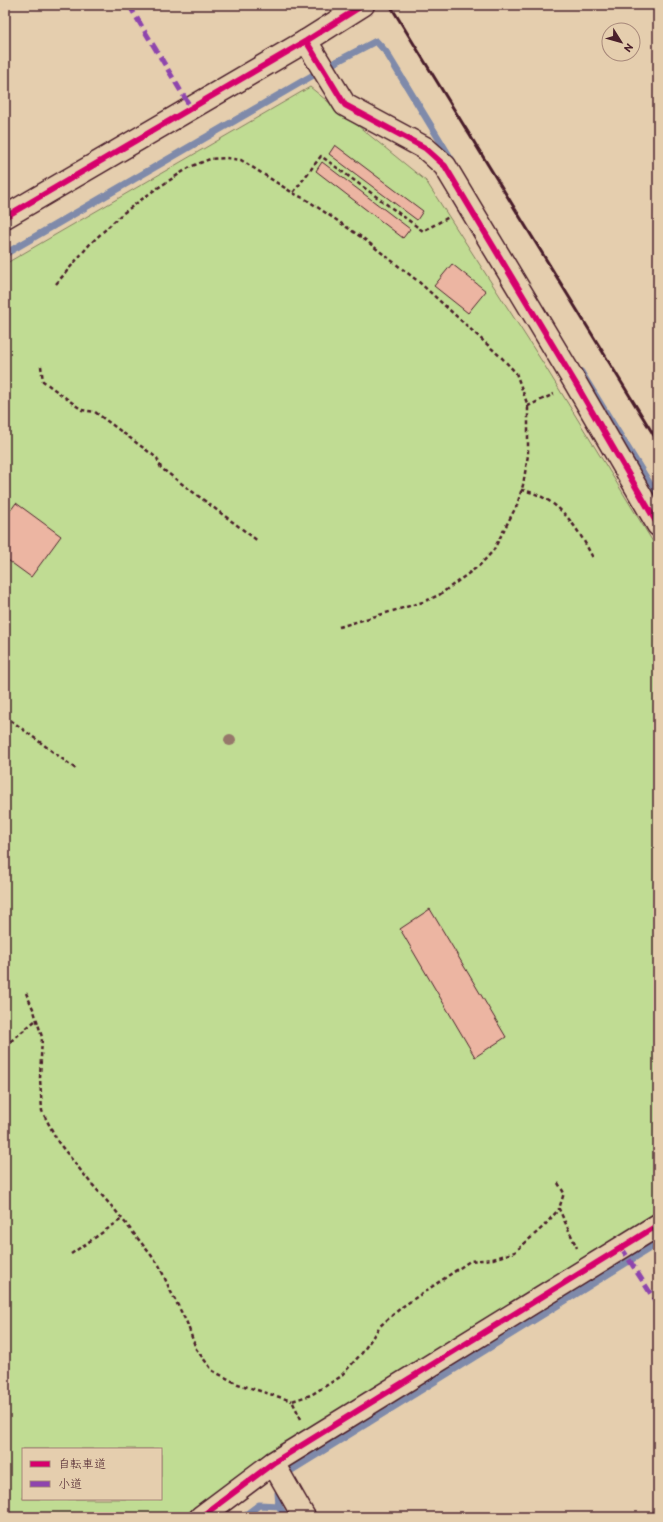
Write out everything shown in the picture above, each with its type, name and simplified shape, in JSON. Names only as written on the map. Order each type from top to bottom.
[{"type":"street","points":[[5,217],[363,5]]},
{"type":"street","points":[[306,40],[345,104],[425,148],[445,166],[576,384],[658,525]]},
{"type":"street","points":[[201,1517],[280,1476],[312,1439],[586,1268],[658,1225]]},
{"type":"street","points":[[280,1476],[304,1517]]},
{"type":"path","points":[[293,193],[321,156],[423,231],[469,207]]},
{"type":"path","points":[[56,284],[90,244],[122,214],[153,191],[190,167],[210,159],[226,158],[241,160],[306,200],[364,239],[419,282],[502,358],[516,373],[528,406],[528,455],[522,490],[517,505],[493,550],[480,566],[439,595],[401,609],[339,627]]},
{"type":"path","points":[[41,366],[43,381],[82,410],[95,412],[157,458],[161,468],[258,541]]},
{"type":"path","points":[[528,406],[576,384]]},
{"type":"path","points":[[522,490],[536,494],[562,510],[582,536],[593,558]]},
{"type":"path","points":[[5,716],[76,768]]},
{"type":"path","points":[[26,993],[42,1037],[40,1078],[42,1111],[58,1142],[159,1265],[187,1323],[196,1349],[213,1371],[238,1384],[292,1401],[311,1395],[340,1377],[362,1353],[380,1326],[402,1307],[470,1261],[493,1259],[514,1252],[544,1226],[559,1209],[564,1193],[558,1183]]},
{"type":"path","points":[[5,1046],[36,1020]]},
{"type":"path","points":[[559,1209],[586,1268]]},
{"type":"path","points":[[71,1254],[122,1219]]},
{"type":"path","points":[[292,1401],[312,1439]]},
{"type":"green space","points":[[310,87],[426,181],[543,363],[658,550],[658,1212],[284,1444],[182,1517],[5,1517],[5,264]]},
{"type":"building","points":[[335,145],[423,211],[417,220],[329,154]]},
{"type":"building","points":[[322,162],[410,229],[403,238],[316,171]]},
{"type":"building","points":[[452,264],[486,291],[468,313],[434,286]]},
{"type":"building","points":[[16,503],[61,536],[31,577],[5,558],[5,518]]},
{"type":"building","points":[[430,909],[506,1037],[475,1057],[400,929]]},
{"type":"waterway","points":[[5,254],[334,63],[376,41],[386,52],[453,162]]},
{"type":"waterway","points":[[581,372],[658,497]]},
{"type":"waterway","points":[[279,1506],[278,1493],[290,1471],[658,1243]]},
{"type":"waterway","points":[[243,1517],[259,1505],[279,1506],[285,1517]]},
{"type":"railway","points":[[390,5],[658,442]]},
{"type":"marked path","points":[[129,5],[191,108]]},
{"type":"marked path","points":[[621,1247],[658,1305]]},
{"type":"cycle path","points":[[5,217],[306,41],[363,5]]},
{"type":"cycle path","points":[[306,41],[345,105],[425,148],[445,166],[576,384],[658,525]]},
{"type":"cycle path","points":[[201,1517],[273,1463],[658,1225]]}]
